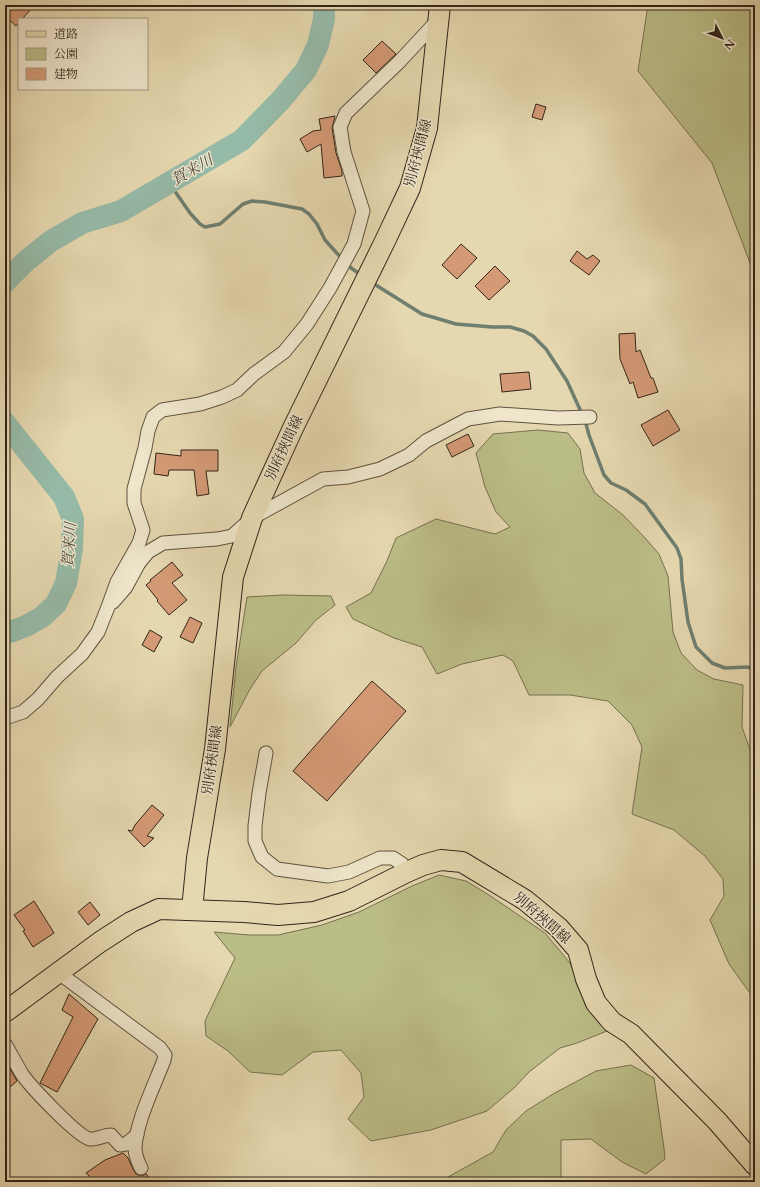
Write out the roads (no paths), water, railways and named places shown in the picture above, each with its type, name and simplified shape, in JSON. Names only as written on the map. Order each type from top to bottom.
[{"type":"main road","name":"別府挾間線","points":[[192,910],[198,858],[215,749],[232,577],[252,518],[293,428],[386,241],[410,188],[427,128],[440,12]]},
{"type":"main road","name":"別府挾間線","points":[[5,1012],[100,942],[132,922],[159,909],[244,912],[278,916],[314,912],[349,902],[423,865],[441,860],[462,862],[525,900],[559,928],[578,950],[586,980],[596,1003],[612,1022],[631,1034],[717,1121],[755,1165]]},
{"type":"street","points":[[5,718],[23,712],[38,699],[57,677],[82,654],[98,632],[117,582],[139,543],[144,530],[134,503],[134,489],[153,417],[162,410],[200,404],[222,398],[237,390],[254,374],[284,352],[307,324],[330,288],[354,244],[363,210],[344,152],[340,127],[346,113],[400,61],[440,12]]},
{"type":"street","points":[[108,607],[126,587],[139,563],[148,552],[163,544],[217,540],[232,536],[252,518],[323,479],[348,477],[380,468],[409,455],[426,441],[468,419],[500,414],[558,418],[590,417]]},
{"type":"street","points":[[266,753],[255,826],[255,841],[262,857],[277,869],[328,876],[349,872],[380,858],[393,858],[402,864],[407,872]]},
{"type":"street","points":[[59,973],[160,1048],[164,1055],[164,1060],[146,1106],[137,1135],[135,1149],[141,1168]]},
{"type":"street","points":[[5,1044],[22,1074],[36,1092],[85,1137],[91,1140],[111,1135],[120,1145],[126,1144],[137,1135]]},
{"type":"waterway","name":"賀来川","points":[[5,282],[26,261],[51,241],[82,223],[121,211],[242,140],[280,101],[306,70],[318,45],[324,19],[324,5]]},
{"type":"waterway","points":[[170,183],[190,213],[200,224],[205,227],[220,224],[243,204],[252,201],[302,209],[309,214],[317,224],[325,240],[343,260]]},
{"type":"waterway","points":[[347,265],[361,275]]},
{"type":"waterway","points":[[371,282],[422,314],[456,324],[510,327],[524,331],[533,336],[546,349],[567,381],[582,414]]},
{"type":"waterway","points":[[585,420],[604,475],[611,483],[626,490],[645,504],[677,548],[681,559],[682,579],[688,622],[696,647],[712,663],[725,668],[748,667],[755,671]]},
{"type":"waterway","name":"賀来川","points":[[5,423],[64,497],[73,519],[72,549],[66,583],[56,604],[42,617],[26,626],[10,632],[5,631]]}]
